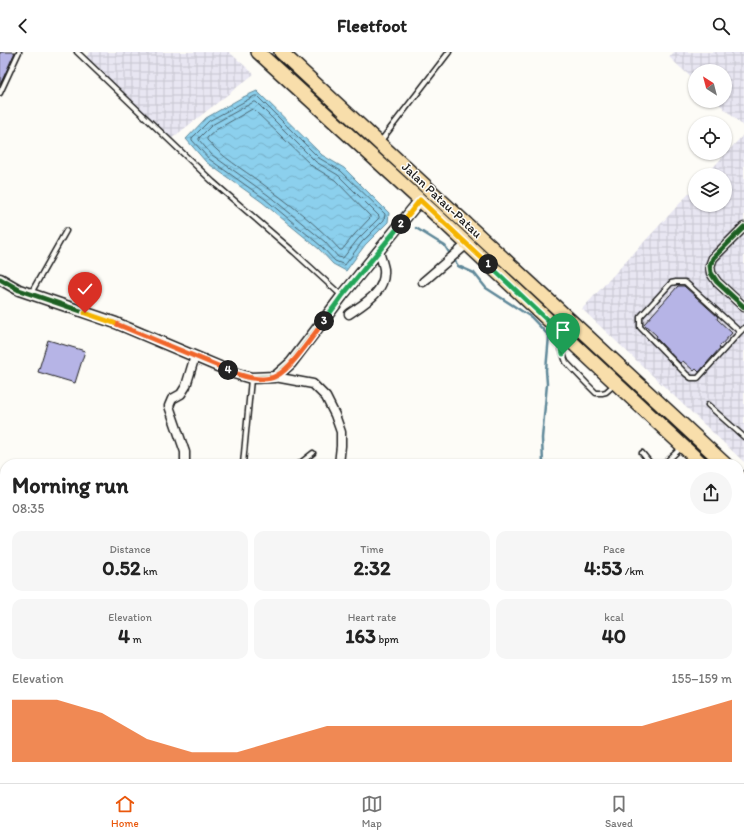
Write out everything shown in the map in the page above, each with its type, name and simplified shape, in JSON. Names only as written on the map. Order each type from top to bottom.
[{"type":"main road","name":"Jalan Patau-Patau","points":[[258,52],[420,200],[697,459]]},
{"type":"main road","name":"Jalan Patau-Patau","points":[[280,52],[380,142],[720,459]]},
{"type":"street","points":[[275,377],[291,364],[342,296],[420,200]]},
{"type":"street","points":[[744,227],[713,258],[710,266],[711,273],[717,282],[744,307]]},
{"type":"street","points":[[423,282],[467,244]]},
{"type":"street","points":[[349,314],[379,291],[383,281],[384,269],[379,250]]},
{"type":"street","points":[[0,279],[19,290],[116,323],[234,373],[251,378],[275,377],[313,384],[326,397],[335,415],[341,432],[340,459]]},
{"type":"street","points":[[185,459],[186,452],[169,406],[172,399],[180,394],[186,386],[195,356]]},
{"type":"lane","points":[[0,93],[19,52]]},
{"type":"lane","points":[[78,52],[213,182],[342,296]]},
{"type":"lane","points":[[380,142],[449,52]]},
{"type":"lane","points":[[30,294],[66,231]]},
{"type":"lane","points":[[740,332],[685,282],[671,283],[640,317],[639,322],[640,327],[691,378],[698,378],[744,328]]},
{"type":"lane","points":[[564,336],[561,348],[566,362],[596,393],[606,392],[615,383]]},
{"type":"lane","points":[[243,459],[251,378]]},
{"type":"lane","points":[[708,405],[744,437]]},
{"type":"lane","points":[[669,459],[683,446]]},
{"type":"lane","points":[[305,459],[313,453]]},
{"type":"lane","points":[[642,453],[647,459]]},
{"type":"shaded area","points":[[90,52],[229,52],[254,74],[171,139],[86,57]]},
{"type":"shaded area","points":[[674,52],[744,52],[744,127],[724,108],[732,108],[732,64],[688,64],[688,75],[669,57]]},
{"type":"shaded area","points":[[744,134],[744,459],[741,459],[582,309],[688,195],[688,212],[732,212],[732,168],[712,168],[720,160],[732,160],[732,147]]},
{"type":"water","points":[[257,91],[322,155],[344,168],[389,213],[388,222],[365,245],[346,271],[333,264],[319,249],[262,202],[206,162],[186,139],[206,118],[241,98]]},
{"type":"building","points":[[0,52],[15,52],[0,85]]},
{"type":"building","points":[[678,286],[684,286],[718,317],[717,319],[732,333],[699,372],[696,369],[694,371],[683,361],[680,363],[656,338],[657,336],[644,324]]},
{"type":"building","points":[[48,340],[85,351],[75,383],[38,372]]},
{"type":"waterway","points":[[416,228],[445,246],[458,266],[474,273],[486,288],[531,317],[549,336],[546,370],[547,384],[542,438],[543,459]]},
{"type":"cycle path","points":[[0,279],[19,290],[116,323],[234,373],[251,378],[275,377],[291,363],[342,296],[420,200]]},
{"type":"cycle path","points":[[744,227],[713,258],[710,266],[711,273],[717,282],[744,307]]},
{"type":"route","points":[[85,313],[116,323],[234,373],[251,378],[275,377],[291,364],[342,296],[420,200],[564,336],[561,346],[563,354]]}]
